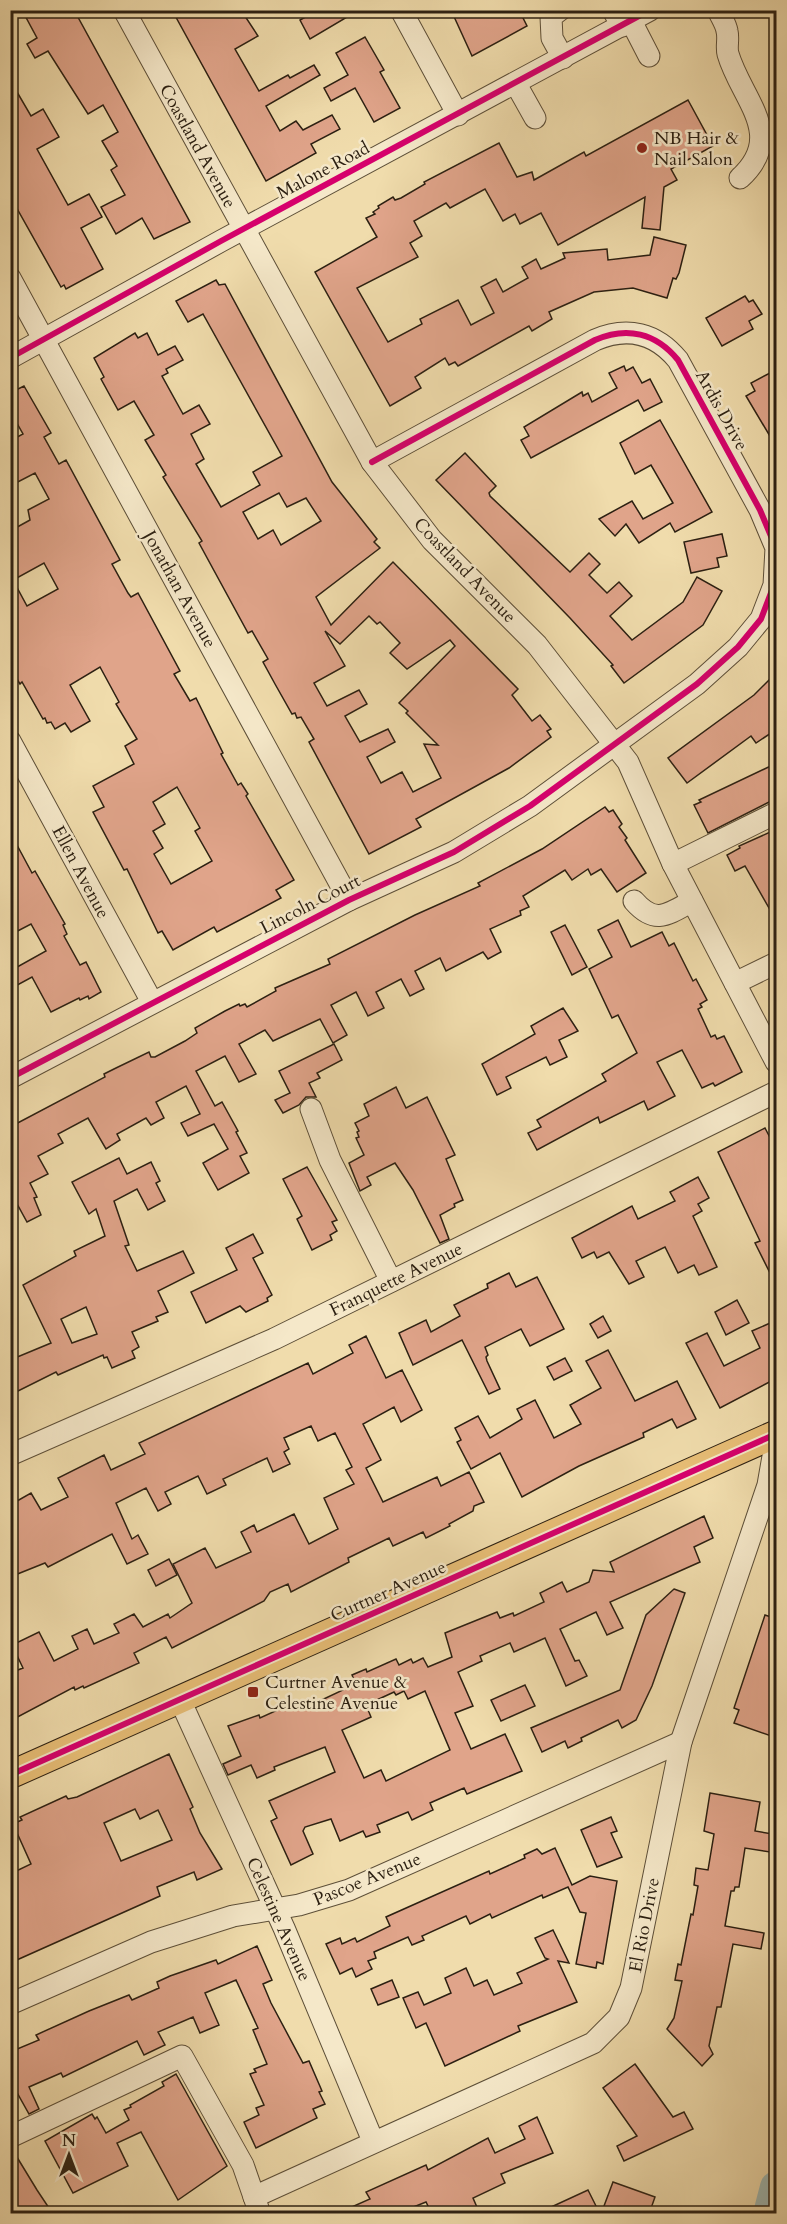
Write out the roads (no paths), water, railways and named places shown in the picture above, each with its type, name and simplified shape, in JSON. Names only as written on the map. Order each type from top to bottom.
[{"type":"main road","name":"Curtner Avenue","points":[[10,1775],[777,1434]]},
{"type":"street","name":"Coastland Avenue","points":[[124,10],[372,462],[432,540],[537,645],[628,762],[673,864],[777,1062]]},
{"type":"street","points":[[401,10],[458,115]]},
{"type":"street","points":[[560,10],[551,18],[550,28],[563,58]]},
{"type":"street","name":"Malone Road","points":[[10,358],[563,58],[622,19],[650,10]]},
{"type":"street","points":[[717,10],[727,30],[728,54],[770,117],[768,138],[756,166],[740,178]]},
{"type":"street","points":[[622,19],[649,56]]},
{"type":"street","points":[[516,84],[535,118]]},
{"type":"street","name":"Jonathan Avenue","points":[[10,278],[349,900]]},
{"type":"street","name":"Ardis Drive","points":[[372,462],[606,335],[641,334],[671,351],[684,370],[764,520],[776,548],[774,585],[761,619],[738,647],[697,684],[615,744]]},
{"type":"street","name":"Ellen Avenue","points":[[10,741],[152,1002]]},
{"type":"street","name":"Lincoln Court","points":[[10,1078],[349,900],[454,852],[530,806],[615,744]]},
{"type":"street","points":[[673,864],[777,813]]},
{"type":"street","points":[[634,901],[645,914],[657,917],[692,901]]},
{"type":"street","points":[[735,983],[777,963]]},
{"type":"street","name":"Franquette Avenue","points":[[10,1455],[274,1339],[777,1092]]},
{"type":"street","points":[[311,1109],[330,1160],[391,1281]]},
{"type":"street","name":"El Rio Drive","points":[[257,2205],[373,2140],[593,2043],[619,2017],[631,1989],[681,1742],[768,1485],[777,1439]]},
{"type":"street","name":"Celestine Avenue","points":[[180,1700],[275,1910],[373,2140]]},
{"type":"street","name":"Pascoe Avenue","points":[[10,2004],[151,1942],[233,1916],[275,1910],[349,1890],[681,1742]]},
{"type":"street","points":[[10,2137],[182,2056],[243,2165],[257,2205]]},
{"type":"waterway","points":[[769,2214],[776,2187]]},
{"type":"place","name":"NB Hair & Nail Salon","points":[[642,148]]},
{"type":"place","name":"Curtner Avenue & Celestine Avenue","points":[[253,1692]]}]
